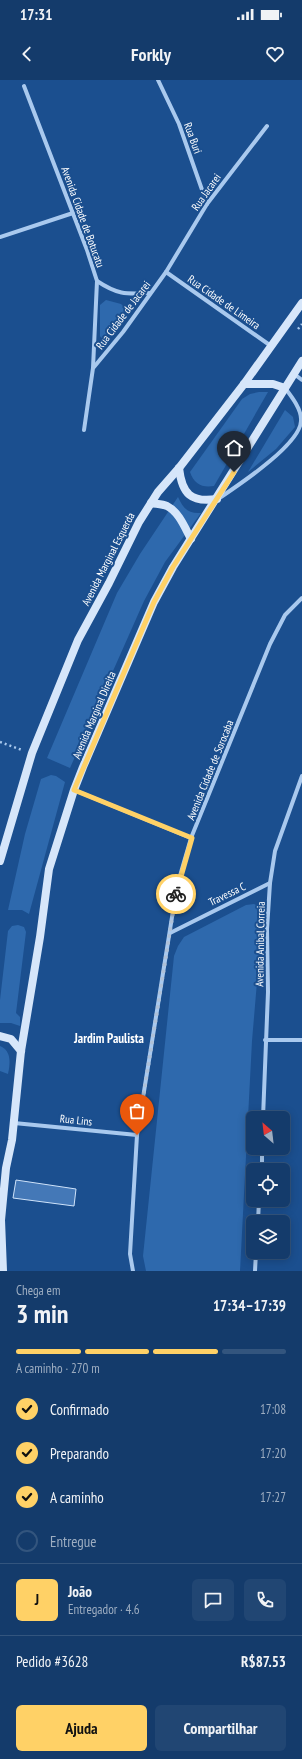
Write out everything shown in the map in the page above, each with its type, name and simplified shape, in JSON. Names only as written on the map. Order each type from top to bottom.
[{"type":"main road","name":"Avenida Marginal Esquerda","points":[[0,861],[32,753],[78,640],[109,583],[139,522],[151,502],[244,384],[302,303]]},
{"type":"main road","name":"Avenida Marginal Direita","points":[[2,1267],[0,1220],[6,1168],[12,1140],[21,1051],[40,937],[49,869],[74,790],[154,602],[173,567],[217,499],[302,361]]},
{"type":"main road","points":[[244,384],[273,384],[285,388]]},
{"type":"main road","points":[[179,468],[181,483],[189,494],[204,501],[217,499]]},
{"type":"main road","points":[[151,502],[167,506],[173,511],[191,539]]},
{"type":"main road","points":[[0,1036],[11,1039],[21,1051]]},
{"type":"street","name":"Rua Buri","points":[[158,80],[179,124],[207,204]]},
{"type":"street","name":"Avenida Cidade de Botucatu","points":[[24,86],[87,250],[97,281],[93,368],[84,430]]},
{"type":"street","name":"Rua Jacarei","points":[[166,272],[207,204],[267,126]]},
{"type":"street","points":[[0,237],[73,213]]},
{"type":"street","name":"Rua Cidade de Jacarei","points":[[93,368],[123,332],[166,272]]},
{"type":"street","name":"Rua Cidade de Limeira","points":[[166,272],[271,346]]},
{"type":"street","points":[[97,281],[110,290],[124,294],[150,293]]},
{"type":"street","points":[[293,374],[302,380]]},
{"type":"street","name":"Avenida Marginal Direita","points":[[217,499],[242,484],[272,459],[299,430],[301,416],[285,388]]},
{"type":"street","name":"Avenida Cidade de Sorocaba","points":[[133,1271],[130,1254],[137,1135],[177,886],[192,838],[270,644],[285,615],[302,598]]},
{"type":"street","name":"Avenida Anibal Correia","points":[[263,1111],[268,992],[267,929],[270,883],[276,851],[302,776]]},
{"type":"street","points":[[74,790],[192,838]]},
{"type":"street","name":"Travessa C","points":[[170,933],[270,883]]},
{"type":"street","points":[[265,1040],[302,1040]]},
{"type":"street","name":"Rua Lins","points":[[14,1123],[137,1135]]},
{"type":"street","points":[[255,1271],[256,1259]]},
{"type":"path","points":[[0,742],[32,753]]},
{"type":"shaded area","points":[[106,300],[121,304],[125,308],[126,314],[110,339],[107,341],[102,339],[100,336],[100,305]]},
{"type":"shaded area","points":[[268,392],[214,486],[202,486],[194,480],[190,472],[242,399],[250,394]]},
{"type":"shaded area","points":[[285,410],[293,417],[295,427],[276,449],[248,472]]},
{"type":"shaded area","points":[[178,497],[186,510],[201,513],[165,562],[144,601],[70,768],[47,758],[117,593],[140,554]]},
{"type":"shaded area","points":[[51,775],[56,776],[65,782],[29,914],[22,910],[8,910],[25,834],[41,779]]},
{"type":"shaded area","points":[[254,904],[260,907],[263,911],[252,1041],[248,1111],[246,1111],[246,1155],[240,1271],[146,1271],[143,1256],[174,956],[184,937],[246,905]]},
{"type":"shaded area","points":[[18,925],[24,927],[26,932],[16,1013],[20,1017],[20,1026],[11,1023],[0,1023],[0,1000],[8,931],[12,926]]},
{"type":"shaded area","points":[[0,1046],[7,1051],[8,1054],[10,1062],[8,1074],[0,1071]]},
{"type":"building","points":[[16,1180],[76,1189],[74,1206],[13,1198]]},
{"type":"way so far","points":[[137,1135],[176,894]]},
{"type":"district","name":"Jardim Paulista","points":[[109,1038]]},
{"type":"route","points":[[176,894],[177,886],[192,838],[74,790],[154,602],[173,567],[234,472]]}]
